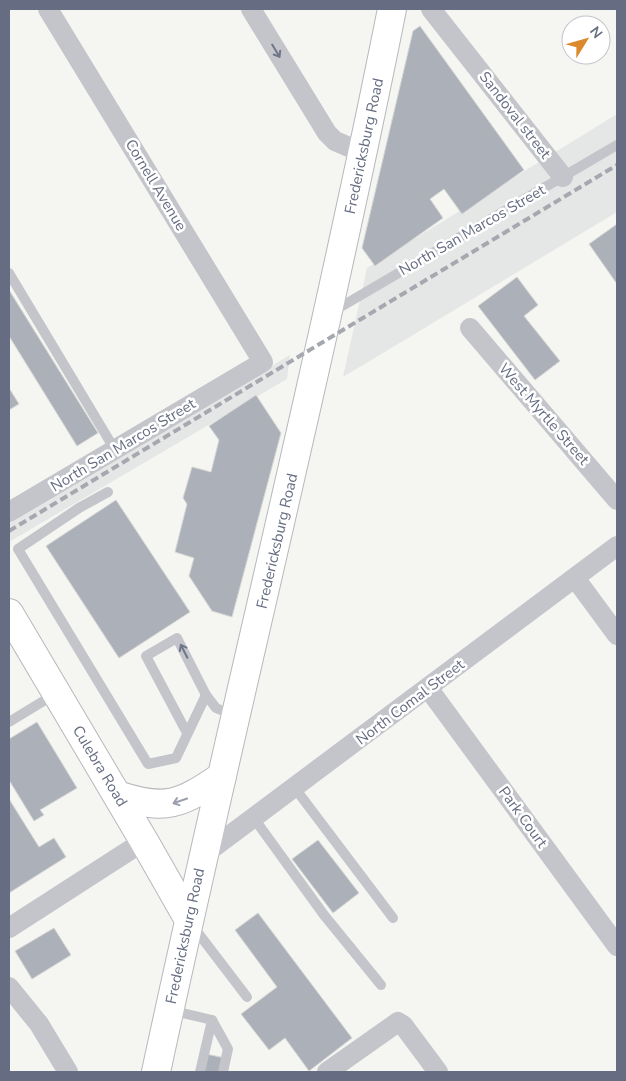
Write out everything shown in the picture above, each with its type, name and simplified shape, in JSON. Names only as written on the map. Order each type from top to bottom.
[{"type":"main road","name":"Fredericksburg Road","points":[[156,1072],[202,856],[290,487],[363,153],[392,9]]},
{"type":"main road","name":"Culebra Road","points":[[9,613],[144,841],[188,920]]},
{"type":"main road","points":[[117,795],[137,801],[174,804],[186,799],[222,776]]},
{"type":"street","name":"Cornell Avenue","points":[[48,9],[263,362]]},
{"type":"street","points":[[251,9],[327,133],[335,141],[363,153]]},
{"type":"street","name":"Sandoval street","points":[[431,9],[563,177]]},
{"type":"street","name":"West Myrtle Street","points":[[470,328],[617,500]]},
{"type":"street","name":"North San Marcos Street","points":[[9,512],[263,362]]},
{"type":"street","name":"North Comal Street","points":[[202,856],[617,546]]},
{"type":"street","points":[[575,578],[617,635]]},
{"type":"street","name":"Park Court","points":[[428,688],[617,946]]},
{"type":"street","points":[[9,928],[144,841]]},
{"type":"street","points":[[9,987],[39,1024],[68,1072]]},
{"type":"street","points":[[327,1072],[398,1022],[404,1025],[438,1072]]},
{"type":"lane","name":"North San Marcos Street","points":[[327,315],[617,145]]},
{"type":"lane","points":[[9,273],[114,450]]},
{"type":"lane","points":[[108,492],[79,508],[18,549],[148,764],[176,758],[206,694]]},
{"type":"lane","points":[[187,733],[146,656],[178,638],[206,694],[216,708],[236,716]]},
{"type":"lane","points":[[9,722],[56,693]]},
{"type":"lane","points":[[294,787],[393,918]]},
{"type":"lane","points":[[253,817],[324,915],[381,985]]},
{"type":"lane","points":[[188,920],[247,997]]},
{"type":"lane","points":[[169,1009],[212,1020],[228,1049],[223,1072]]},
{"type":"lane","points":[[200,1072],[212,1020]]},
{"type":"shaded area","points":[[617,114],[617,212],[343,377],[367,268]]},
{"type":"shaded area","points":[[290,355],[287,379],[9,542],[9,521]]},
{"type":"building","points":[[420,26],[524,170],[462,214],[444,189],[430,199],[443,218],[375,266],[362,248],[413,31]]},
{"type":"building","points":[[617,224],[617,284],[589,244]]},
{"type":"building","points":[[517,277],[538,305],[524,316],[560,361],[535,380],[478,306]]},
{"type":"building","points":[[9,290],[98,433],[77,446],[9,336]]},
{"type":"building","points":[[9,388],[19,404],[9,410]]},
{"type":"building","points":[[256,395],[281,433],[232,617],[212,611],[189,576],[194,558],[175,552],[187,504],[183,498],[192,467],[211,472],[219,440],[209,426]]},
{"type":"building","points":[[116,500],[190,612],[119,658],[46,546]]},
{"type":"building","points":[[37,722],[77,788],[40,810],[44,815],[34,821],[9,780],[9,739]]},
{"type":"building","points":[[9,799],[39,847],[54,838],[66,857],[9,893]]},
{"type":"building","points":[[318,840],[359,893],[333,913],[292,859]]},
{"type":"building","points":[[258,913],[352,1038],[309,1071],[285,1038],[269,1050],[241,1014],[277,987],[235,930]]},
{"type":"building","points":[[54,928],[71,955],[32,979],[15,951]]},
{"type":"building","points":[[206,1054],[225,1058],[222,1072],[202,1072]]},
{"type":"railway","points":[[9,531],[617,165]]}]
